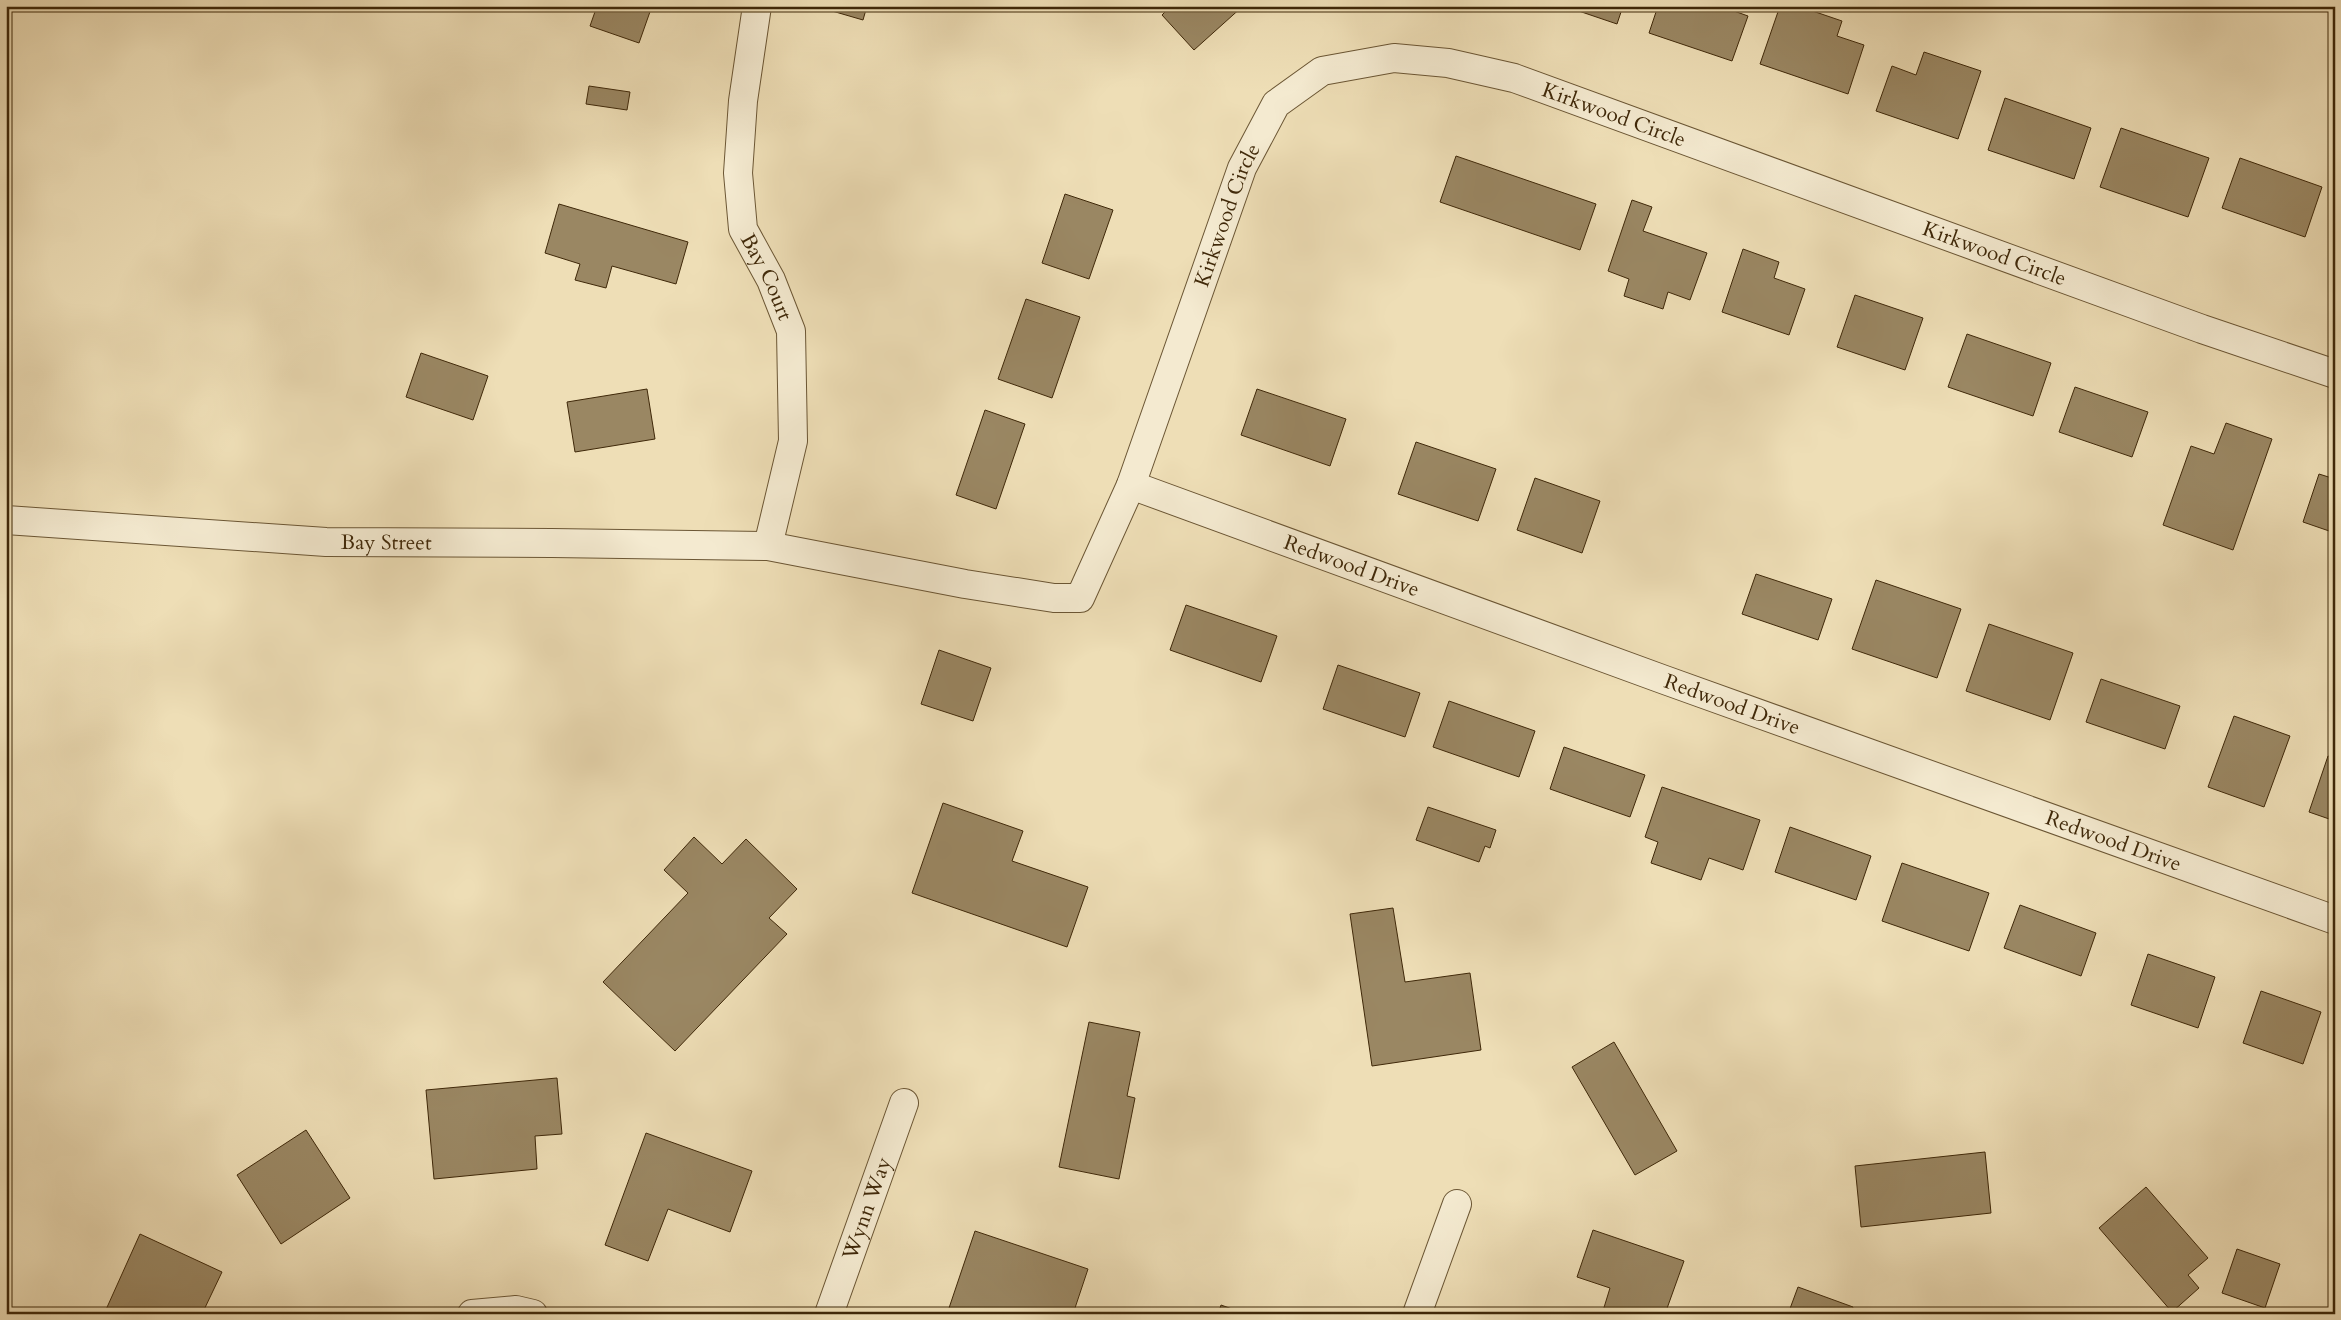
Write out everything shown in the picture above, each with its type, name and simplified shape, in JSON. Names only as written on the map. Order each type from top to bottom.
[{"type":"street","name":"Bay Court","points":[[757,6],[743,101],[738,173],[743,229],[771,280],[791,331],[793,441],[768,546]]},
{"type":"street","name":"Kirkwood Circle","points":[[768,546],[975,586],[1054,598],[1080,598],[1131,485],[1242,168],[1276,104],[1322,71],[1394,58],[1448,63],[1514,78],[2202,330],[2335,374]]},
{"type":"street","name":"Redwood Drive","points":[[1131,485],[1681,686],[2335,920]]},
{"type":"street","name":"Bay Street","points":[[6,520],[326,542],[768,546]]},
{"type":"street","name":"Wynn Way","points":[[829,1314],[904,1103]]},
{"type":"street","points":[[1417,1314],[1458,1204]]},
{"type":"street","points":[[472,1314],[516,1310],[533,1314]]},
{"type":"building","points":[[597,6],[652,6],[639,43],[590,26]]},
{"type":"building","points":[[815,6],[867,6],[863,20]]},
{"type":"building","points":[[1171,6],[1243,6],[1194,50],[1162,15]]},
{"type":"building","points":[[1564,6],[1623,6],[1617,24]]},
{"type":"building","points":[[1658,6],[1720,6],[1748,16],[1732,61],[1649,33]]},
{"type":"building","points":[[1780,6],[1798,6],[1842,21],[1837,36],[1864,45],[1848,94],[1760,64]]},
{"type":"building","points":[[1924,52],[1981,71],[1958,139],[1876,111],[1892,66],[1916,75]]},
{"type":"building","points":[[589,86],[630,92],[627,110],[586,104]]},
{"type":"building","points":[[2005,98],[2091,128],[2074,179],[1988,150]]},
{"type":"building","points":[[2121,128],[2209,158],[2188,217],[2100,187]]},
{"type":"building","points":[[1456,156],[1596,204],[1580,250],[1440,202]]},
{"type":"building","points":[[2240,158],[2322,187],[2305,237],[2222,208]]},
{"type":"building","points":[[1065,194],[1113,210],[1089,279],[1042,263]]},
{"type":"building","points":[[1632,200],[1652,207],[1643,231],[1707,253],[1690,300],[1668,292],[1663,309],[1624,296],[1629,279],[1608,271]]},
{"type":"building","points":[[559,204],[688,242],[676,284],[612,266],[606,288],[575,280],[580,264],[545,253]]},
{"type":"building","points":[[1743,249],[1779,262],[1774,278],[1805,289],[1789,335],[1722,312]]},
{"type":"building","points":[[1855,295],[1923,318],[1905,370],[1837,347]]},
{"type":"building","points":[[1026,299],[1080,317],[1052,398],[998,379]]},
{"type":"building","points":[[1967,334],[2051,363],[2033,416],[1948,387]]},
{"type":"building","points":[[421,353],[488,376],[473,420],[406,397]]},
{"type":"building","points":[[2075,387],[2148,412],[2132,457],[2059,432]]},
{"type":"building","points":[[647,389],[655,439],[575,452],[567,402]]},
{"type":"building","points":[[1257,389],[1346,419],[1330,466],[1241,435]]},
{"type":"building","points":[[985,410],[1025,424],[996,509],[956,495]]},
{"type":"building","points":[[2226,423],[2272,439],[2233,550],[2163,525],[2191,446],[2214,454]]},
{"type":"building","points":[[1416,442],[1496,469],[1478,521],[1398,494]]},
{"type":"building","points":[[2319,474],[2335,479],[2335,533],[2303,522]]},
{"type":"building","points":[[1535,478],[1600,501],[1582,553],[1517,530]]},
{"type":"building","points":[[1756,574],[1832,599],[1818,640],[1742,614]]},
{"type":"building","points":[[1876,580],[1961,609],[1937,678],[1852,649]]},
{"type":"building","points":[[1186,605],[1277,636],[1261,682],[1170,650]]},
{"type":"building","points":[[1989,624],[2073,653],[2050,720],[1966,691]]},
{"type":"building","points":[[939,650],[991,668],[973,721],[921,704]]},
{"type":"building","points":[[1338,665],[1420,693],[1405,737],[1323,709]]},
{"type":"building","points":[[2101,679],[2180,706],[2165,749],[2086,722]]},
{"type":"building","points":[[1449,701],[1535,731],[1519,777],[1433,747]]},
{"type":"building","points":[[2234,716],[2290,736],[2264,807],[2208,787]]},
{"type":"building","points":[[1564,747],[1645,775],[1630,817],[1550,789]]},
{"type":"building","points":[[2328,756],[2335,758],[2335,821],[2309,812]]},
{"type":"building","points":[[1662,787],[1760,820],[1743,870],[1709,858],[1701,880],[1651,863],[1658,842],[1645,837]]},
{"type":"building","points":[[943,803],[1023,831],[1012,861],[1088,887],[1067,947],[912,893]]},
{"type":"building","points":[[1428,807],[1496,830],[1490,848],[1485,846],[1479,862],[1416,840]]},
{"type":"building","points":[[1790,827],[1871,856],[1856,900],[1775,872]]},
{"type":"building","points":[[694,837],[722,864],[746,839],[797,889],[769,918],[787,934],[675,1051],[603,982],[688,893],[664,870]]},
{"type":"building","points":[[1902,863],[1989,893],[1969,951],[1882,921]]},
{"type":"building","points":[[2020,905],[2096,933],[2081,976],[2004,948]]},
{"type":"building","points":[[1393,908],[1405,982],[1470,973],[1481,1050],[1372,1066],[1350,914]]},
{"type":"building","points":[[2148,954],[2215,977],[2198,1028],[2131,1005]]},
{"type":"building","points":[[2261,991],[2321,1012],[2303,1064],[2243,1043]]},
{"type":"building","points":[[1089,1022],[1140,1032],[1127,1096],[1135,1098],[1119,1179],[1059,1167]]},
{"type":"building","points":[[1614,1042],[1677,1151],[1635,1175],[1572,1067]]},
{"type":"building","points":[[557,1078],[562,1134],[535,1136],[537,1169],[434,1179],[426,1090]]},
{"type":"building","points":[[306,1130],[350,1198],[281,1244],[237,1175]]},
{"type":"building","points":[[646,1133],[752,1171],[730,1232],[668,1209],[648,1261],[605,1245]]},
{"type":"building","points":[[1985,1152],[1991,1213],[1861,1227],[1855,1166]]},
{"type":"building","points":[[2146,1187],[2208,1258],[2188,1275],[2199,1288],[2172,1312],[2099,1228]]},
{"type":"building","points":[[1593,1230],[1684,1261],[1665,1314],[1602,1314],[1610,1288],[1577,1277]]},
{"type":"building","points":[[975,1231],[1088,1269],[1073,1314],[947,1314]]},
{"type":"building","points":[[140,1234],[222,1272],[202,1314],[104,1314]]},
{"type":"building","points":[[2237,1249],[2280,1264],[2265,1308],[2222,1293]]},
{"type":"building","points":[[1798,1287],[1853,1307],[1851,1314],[1788,1314]]},
{"type":"building","points":[[1221,1305],[1246,1314],[1218,1314]]}]
